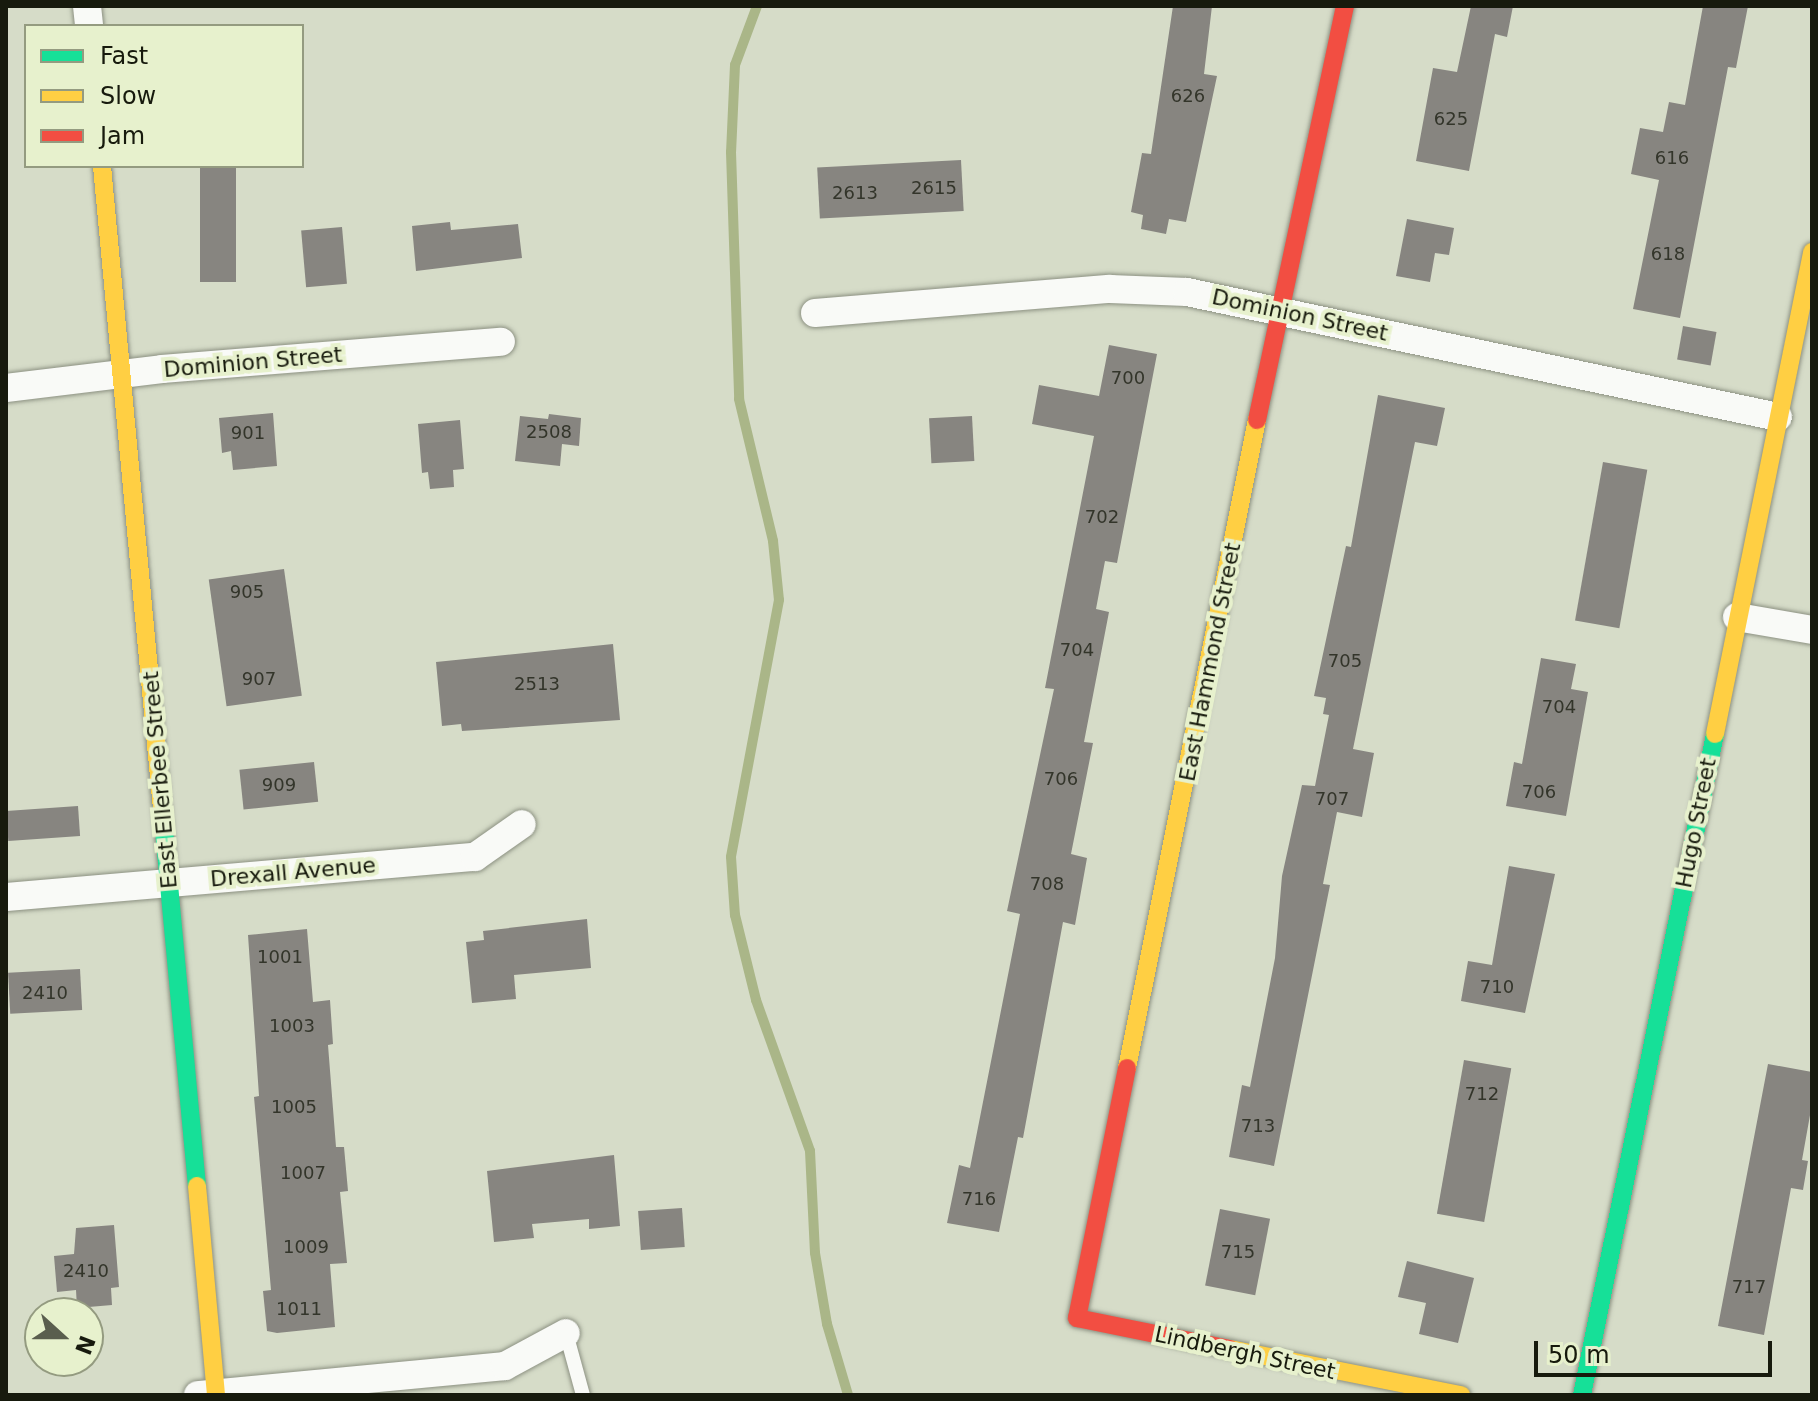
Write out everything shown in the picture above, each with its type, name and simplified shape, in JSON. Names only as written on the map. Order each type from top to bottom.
[{"type":"street","name":"East Hammond Street","points":[[1077,1318],[1279,309],[1345,6]]},
{"type":"street","name":"East Ellerbee Street","points":[[102,168],[169,882],[209,1394]]},
{"type":"street","name":"Hugo Street","points":[[1582,1395],[1812,252]]},
{"type":"street","name":"Dominion Street","points":[[815,313],[1110,289],[1187,292],[1279,309],[1778,417]]},
{"type":"street","name":"Dominion Street","points":[[6,388],[122,377],[162,369],[501,342]]},
{"type":"street","points":[[1737,617],[1812,630]]},
{"type":"street","name":"Drexall Avenue","points":[[6,897],[475,857],[522,824]]},
{"type":"street","name":"Lindbergh Street","points":[[1077,1318],[1461,1395]]},
{"type":"street","points":[[209,1394],[505,1366],[566,1333]]},
{"type":"lane","points":[[566,1333],[583,1395]]},
{"type":"building","points":[[1173,6],[1212,6],[1204,74],[1217,76],[1186,222],[1169,219],[1166,234],[1141,229],[1143,215],[1131,212],[1142,153],[1151,154]]},
{"type":"building","points":[[1471,6],[1513,6],[1507,37],[1495,34],[1469,171],[1416,161],[1433,68],[1457,72]]},
{"type":"building","points":[[1703,6],[1748,6],[1736,68],[1728,67],[1680,318],[1633,309],[1659,180],[1631,174],[1640,128],[1663,132],[1669,102],[1685,105]]},
{"type":"building","points":[[961,160],[964,211],[820,218],[817,168]]},
{"type":"building","points":[[200,168],[236,168],[236,282],[200,282]]},
{"type":"building","points":[[1407,219],[1454,228],[1449,255],[1435,253],[1430,282],[1396,276]]},
{"type":"building","points":[[450,222],[451,230],[518,224],[522,258],[416,271],[412,226]]},
{"type":"building","points":[[342,227],[347,284],[306,287],[301,231]]},
{"type":"building","points":[[1683,326],[1716,332],[1711,365],[1677,359]]},
{"type":"building","points":[[1109,345],[1157,354],[1117,563],[1105,561],[1096,609],[1109,612],[1084,742],[1093,743],[1071,854],[1087,858],[1075,925],[1063,922],[1023,1138],[1018,1137],[999,1232],[947,1223],[959,1165],[970,1168],[1020,914],[1007,911],[1054,689],[1045,688],[1094,436],[1032,424],[1039,385],[1099,396]]},
{"type":"building","points":[[1378,395],[1445,408],[1437,446],[1415,442],[1353,749],[1374,753],[1362,817],[1337,812],[1323,884],[1330,885],[1274,1166],[1229,1157],[1242,1085],[1250,1087],[1275,958],[1282,876],[1302,785],[1315,786],[1329,715],[1323,714],[1326,698],[1314,696],[1346,546],[1351,547]]},
{"type":"building","points":[[273,413],[277,466],[233,470],[231,451],[222,453],[219,418]]},
{"type":"building","points":[[549,414],[581,418],[579,446],[562,444],[560,466],[515,461],[520,416],[548,419]]},
{"type":"building","points":[[972,416],[974,461],[931,463],[929,418]]},
{"type":"building","points":[[460,420],[464,469],[453,470],[454,487],[430,489],[428,472],[422,473],[418,424]]},
{"type":"building","points":[[1603,462],[1647,470],[1619,628],[1575,621]]},
{"type":"building","points":[[284,569],[302,696],[227,706],[209,580]]},
{"type":"building","points":[[613,644],[620,720],[462,731],[461,724],[442,726],[436,662]]},
{"type":"building","points":[[1541,658],[1576,664],[1571,689],[1588,692],[1566,816],[1506,806],[1514,762],[1522,764]]},
{"type":"building","points":[[314,762],[318,802],[244,810],[239,770]]},
{"type":"building","points":[[78,806],[80,836],[8,841],[6,811]]},
{"type":"building","points":[[1509,866],[1555,874],[1525,1013],[1461,1001],[1468,961],[1492,965]]},
{"type":"building","points":[[587,919],[591,968],[514,975],[516,999],[472,1003],[466,942],[484,940],[483,931]]},
{"type":"building","points":[[307,929],[313,1002],[330,1000],[333,1044],[328,1045],[336,1147],[344,1147],[348,1191],[340,1192],[347,1263],[330,1264],[335,1327],[277,1333],[267,1331],[263,1291],[271,1290],[254,1097],[259,1096],[248,935]]},
{"type":"building","points":[[80,969],[82,1010],[10,1014],[8,973]]},
{"type":"building","points":[[1464,1060],[1511,1068],[1484,1222],[1437,1214]]},
{"type":"building","points":[[1768,1064],[1812,1072],[1812,1104],[1802,1160],[1808,1161],[1803,1190],[1791,1188],[1764,1335],[1718,1326]]},
{"type":"building","points":[[614,1155],[620,1226],[589,1229],[589,1219],[532,1224],[534,1238],[494,1242],[487,1171]]},
{"type":"building","points":[[682,1208],[685,1247],[641,1250],[638,1211]]},
{"type":"building","points":[[1220,1209],[1270,1219],[1255,1295],[1205,1286]]},
{"type":"building","points":[[114,1225],[119,1287],[111,1288],[112,1305],[104,1306],[104,1297],[76,1297],[76,1290],[57,1292],[54,1256],[74,1254],[76,1228]]},
{"type":"building","points":[[1407,1261],[1474,1278],[1458,1343],[1419,1334],[1426,1303],[1398,1297]]},
{"type":"waterway","points":[[757,6],[735,65],[731,152],[739,399],[773,541],[779,600],[731,857],[735,915],[756,1000],[810,1151],[815,1253],[827,1324],[848,1395]]},
{"type":"traffic: fast","points":[[1582,1395],[1715,734]]},
{"type":"traffic: fast","points":[[162,809],[197,1186]]},
{"type":"traffic: slow","points":[[102,168],[162,809]]},
{"type":"traffic: slow","points":[[1715,734],[1812,252]]},
{"type":"traffic: slow","points":[[1127,1068],[1257,420]]},
{"type":"traffic: slow","points":[[197,1186],[216,1395]]},
{"type":"traffic: slow","points":[[1230,1349],[1461,1395]]},
{"type":"traffic: jam","points":[[1257,420],[1345,6]]},
{"type":"traffic: jam","points":[[1127,1068],[1077,1318],[1230,1349]]}]
